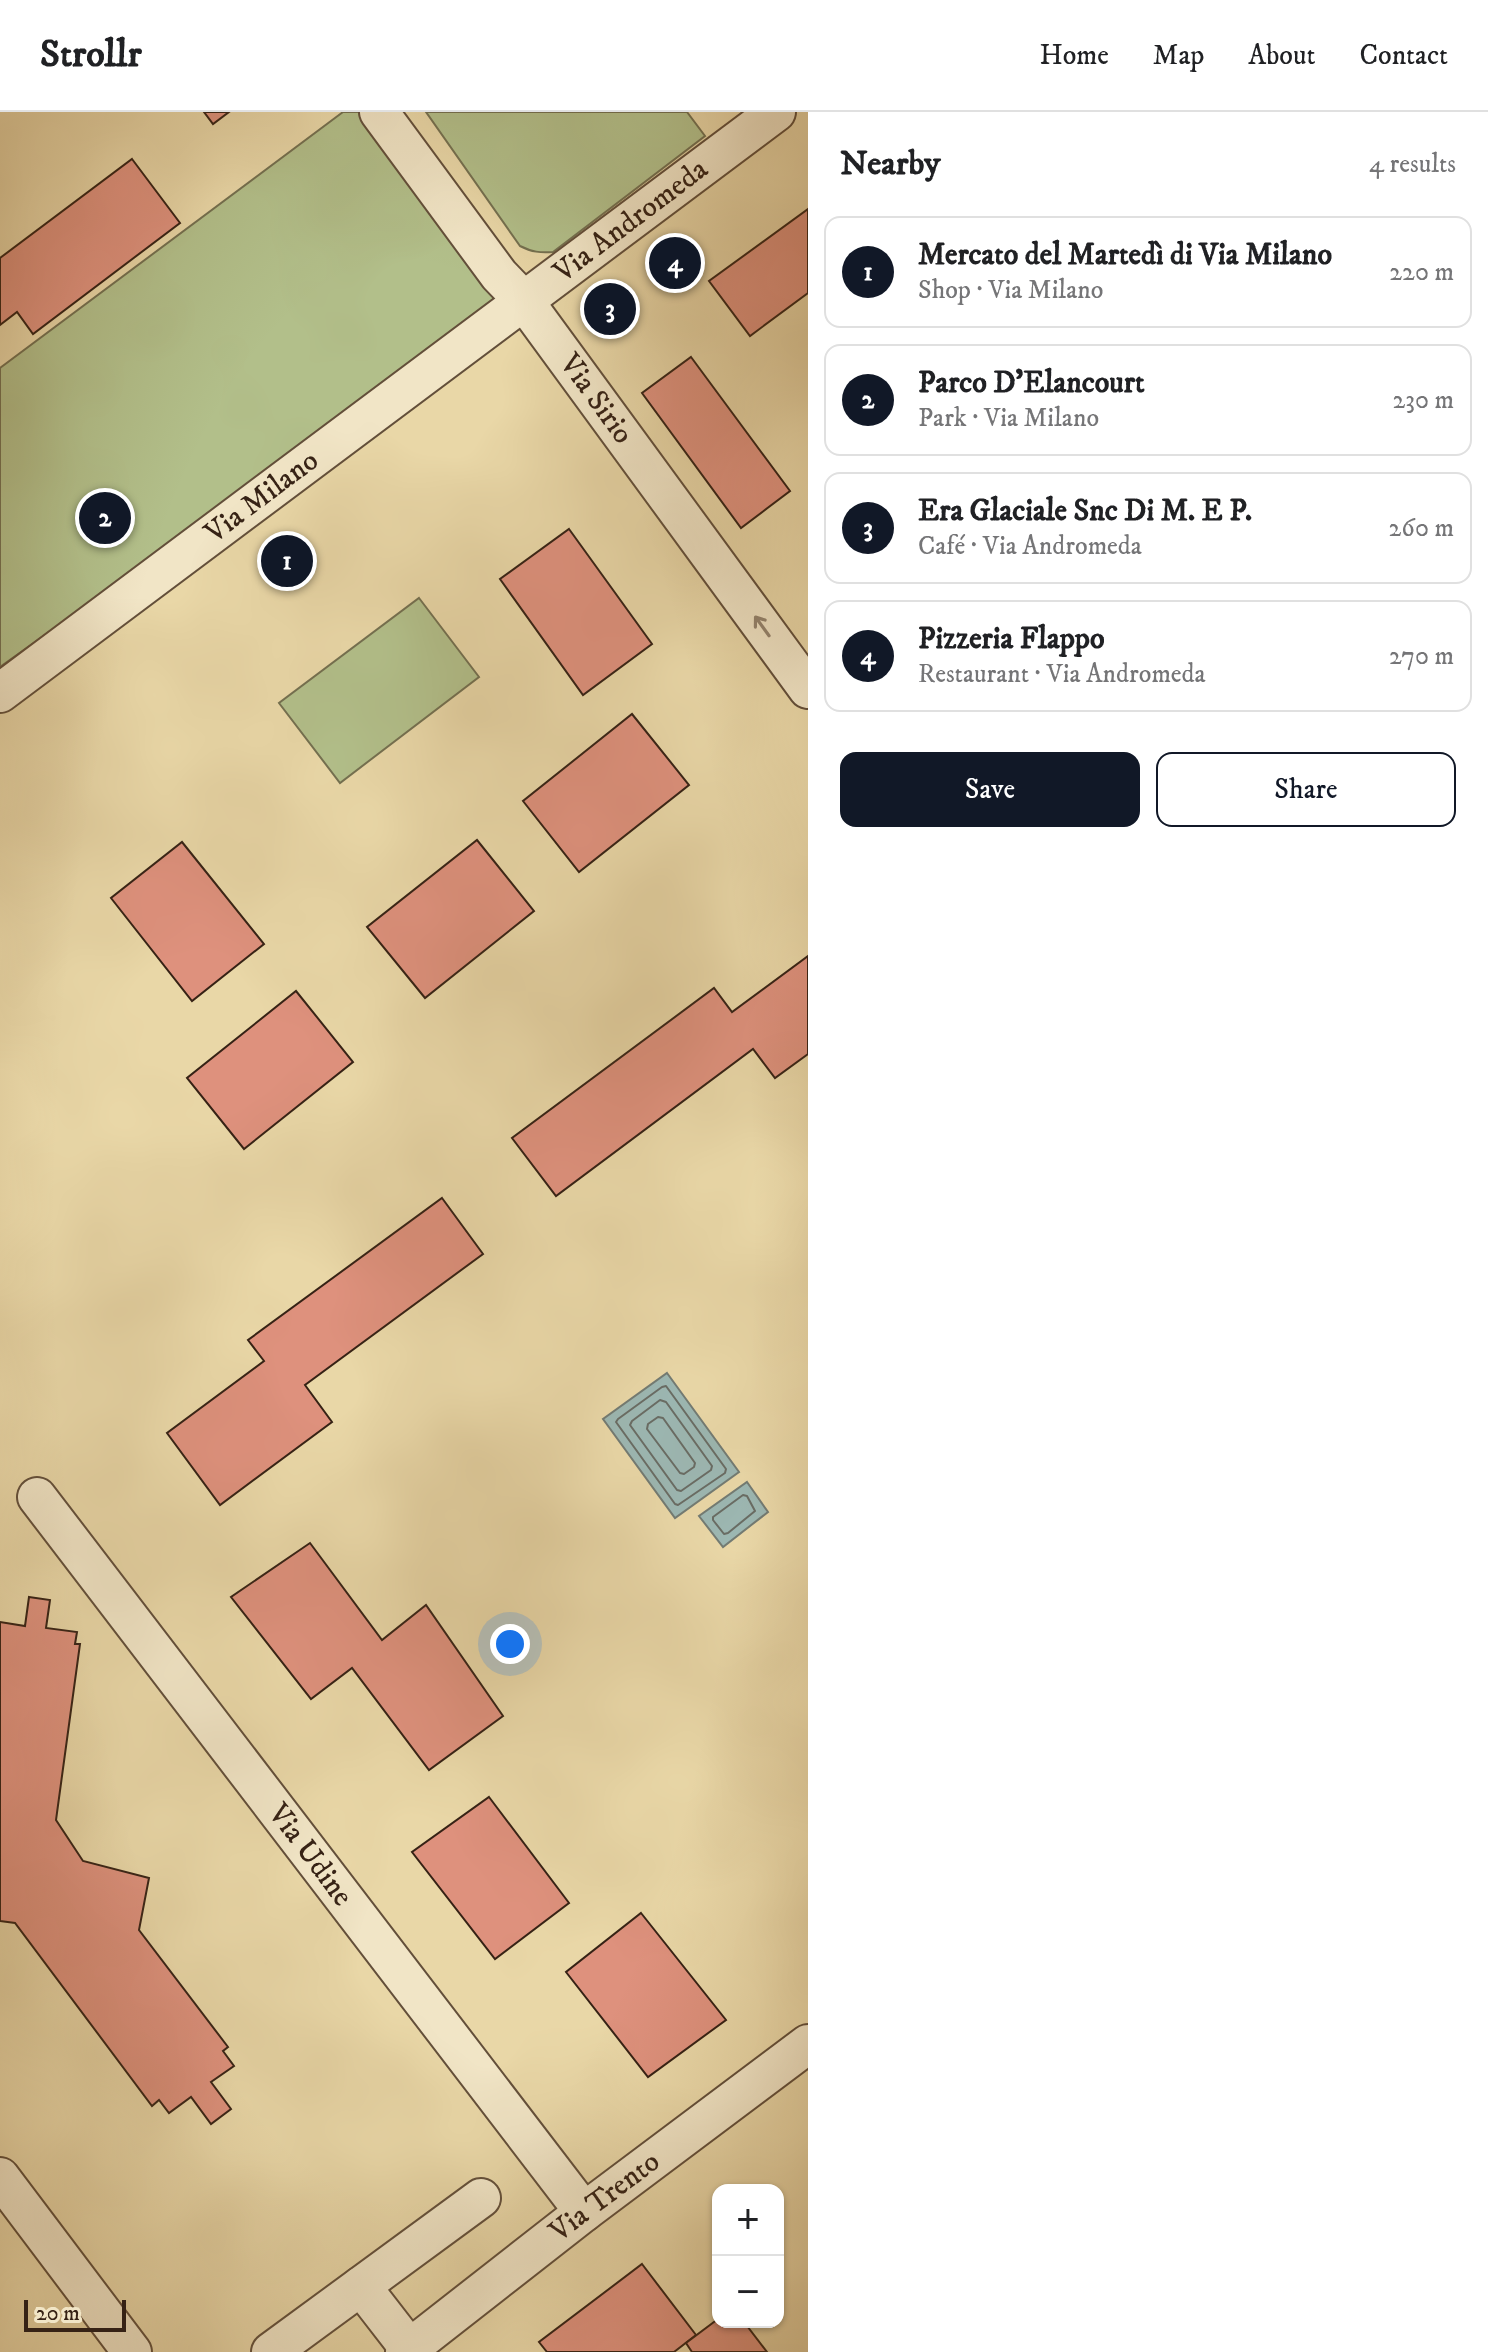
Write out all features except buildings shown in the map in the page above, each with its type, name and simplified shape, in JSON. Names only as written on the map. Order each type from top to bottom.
[{"type":"street","name":"Via Sirio","points":[[379,112],[499,275],[524,301],[808,689]]},
{"type":"street","name":"Via Andromeda","points":[[524,301],[776,112]]},
{"type":"street","name":"Via Milano","points":[[0,693],[524,301]]},
{"type":"street","name":"Via Udine","points":[[37,1497],[584,2212]]},
{"type":"street","name":"Via Trento","points":[[407,2350],[808,2044]]},
{"type":"street","points":[[0,2177],[132,2352]]},
{"type":"street","points":[[271,2352],[481,2198]]},
{"type":"street","points":[[361,2286],[407,2350]]},
{"type":"green space","points":[[343,112],[362,112],[511,304],[0,667],[0,368]]},
{"type":"green space","points":[[426,112],[687,112],[705,136],[553,252],[540,252],[520,246]]},
{"type":"green space","points":[[419,598],[479,677],[340,783],[279,703]]},
{"type":"water","points":[[667,1373],[739,1472],[675,1518],[603,1419]]},
{"type":"water","points":[[747,1482],[768,1512],[723,1547],[699,1516]]},
{"type":"place","name":"Pizzeria Flappo","points":[[675,263]]},
{"type":"place","name":"Era Glaciale Snc Di M. E P.","points":[[610,309]]},
{"type":"place","name":"Parco D'Elancourt","points":[[105,518]]},
{"type":"place","name":"Mercato del Martedì di Via Milano","points":[[287,561]]}]
